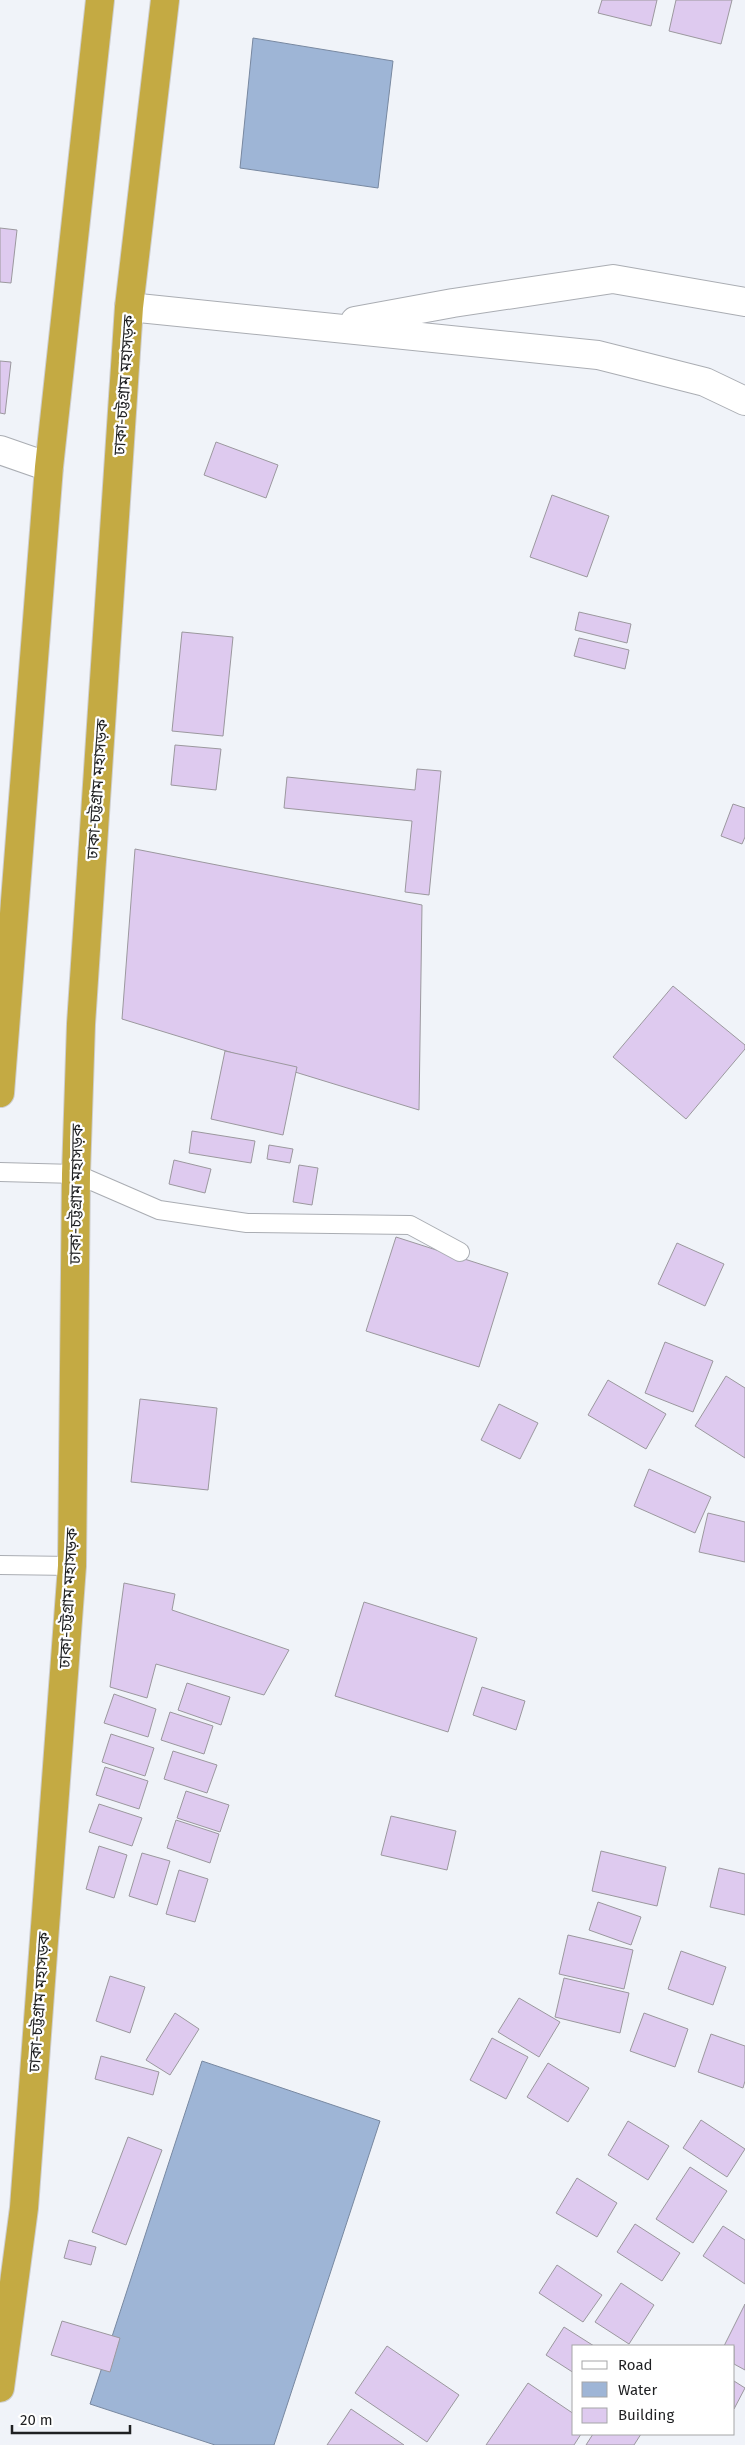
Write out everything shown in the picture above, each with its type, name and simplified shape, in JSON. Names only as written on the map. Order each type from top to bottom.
[{"type":"highway","points":[[0,1093],[49,467],[100,0]]},
{"type":"highway","name":"ঢাকা-চট্টগ্রাম মহাসড়ক","points":[[0,2388],[24,2208],[72,1566],[76,1174],[80,1024],[130,307],[165,0]]},
{"type":"street","points":[[324,327],[454,303],[613,279],[745,302]]},
{"type":"street","points":[[130,307],[598,355],[705,382],[745,401]]},
{"type":"street","points":[[0,450],[49,467]]},
{"type":"lane","points":[[0,1172],[76,1174],[159,1210],[247,1223],[410,1225],[460,1252]]},
{"type":"lane","points":[[0,1565],[72,1566]]},
{"type":"water","points":[[253,38],[393,61],[378,188],[240,168]]},
{"type":"water","points":[[202,2061],[380,2121],[274,2445],[215,2445],[90,2404]]},
{"type":"building","points":[[602,0],[657,0],[651,26],[598,13]]},
{"type":"building","points":[[676,0],[732,0],[721,44],[669,31]]},
{"type":"building","points":[[0,228],[17,230],[11,283],[0,282]]},
{"type":"building","points":[[0,361],[11,362],[5,414],[0,413]]},
{"type":"building","points":[[216,442],[278,465],[266,498],[204,475]]},
{"type":"building","points":[[552,495],[609,516],[587,577],[530,557]]},
{"type":"building","points":[[579,612],[631,624],[627,643],[575,630]]},
{"type":"building","points":[[182,632],[233,637],[223,736],[172,731]]},
{"type":"building","points":[[579,638],[629,650],[625,669],[574,656]]},
{"type":"building","points":[[175,745],[221,749],[216,790],[171,785]]},
{"type":"building","points":[[417,769],[441,771],[429,895],[405,892],[412,821],[284,808],[287,777],[415,790]]},
{"type":"building","points":[[733,804],[745,808],[745,837],[742,844],[721,836]]},
{"type":"building","points":[[135,849],[422,905],[419,1110],[122,1019]]},
{"type":"building","points":[[673,986],[745,1045],[745,1049],[686,1119],[613,1057]]},
{"type":"building","points":[[225,1051],[297,1067],[283,1135],[211,1119]]},
{"type":"building","points":[[192,1131],[255,1141],[251,1163],[189,1153]]},
{"type":"building","points":[[269,1145],[293,1149],[290,1163],[267,1159]]},
{"type":"building","points":[[174,1160],[211,1169],[205,1193],[169,1184]]},
{"type":"building","points":[[299,1165],[318,1168],[312,1205],[293,1202]]},
{"type":"building","points":[[396,1237],[508,1273],[479,1367],[366,1331]]},
{"type":"building","points":[[677,1243],[724,1264],[705,1306],[658,1284]]},
{"type":"building","points":[[665,1342],[713,1361],[693,1412],[645,1393]]},
{"type":"building","points":[[726,1376],[745,1388],[745,1458],[695,1426]]},
{"type":"building","points":[[608,1380],[666,1414],[646,1449],[588,1415]]},
{"type":"building","points":[[140,1399],[217,1408],[208,1490],[131,1482]]},
{"type":"building","points":[[499,1404],[538,1423],[520,1459],[481,1440]]},
{"type":"building","points":[[649,1469],[711,1497],[695,1533],[634,1506]]},
{"type":"building","points":[[708,1513],[745,1522],[745,1562],[699,1552]]},
{"type":"building","points":[[124,1583],[175,1594],[172,1610],[289,1650],[264,1695],[156,1664],[147,1698],[110,1687]]},
{"type":"building","points":[[364,1602],[477,1638],[448,1732],[335,1696]]},
{"type":"building","points":[[187,1683],[230,1697],[221,1725],[178,1710]]},
{"type":"building","points":[[482,1687],[525,1701],[516,1730],[473,1715]]},
{"type":"building","points":[[114,1694],[156,1709],[148,1737],[104,1723]]},
{"type":"building","points":[[170,1712],[213,1726],[204,1754],[161,1740]]},
{"type":"building","points":[[111,1734],[154,1748],[145,1776],[102,1762]]},
{"type":"building","points":[[173,1751],[217,1765],[207,1793],[164,1779]]},
{"type":"building","points":[[105,1767],[148,1781],[139,1809],[96,1795]]},
{"type":"building","points":[[186,1791],[229,1805],[220,1832],[177,1818]]},
{"type":"building","points":[[99,1804],[142,1818],[132,1846],[89,1832]]},
{"type":"building","points":[[391,1816],[456,1831],[447,1870],[381,1855]]},
{"type":"building","points":[[176,1820],[219,1834],[210,1863],[167,1848]]},
{"type":"building","points":[[99,1846],[127,1855],[114,1898],[86,1889]]},
{"type":"building","points":[[601,1851],[666,1867],[657,1906],[592,1891]]},
{"type":"building","points":[[142,1853],[170,1861],[157,1905],[129,1896]]},
{"type":"building","points":[[719,1868],[745,1874],[745,1915],[710,1907]]},
{"type":"building","points":[[179,1870],[208,1879],[195,1922],[166,1914]]},
{"type":"building","points":[[598,1902],[641,1917],[631,1945],[589,1930]]},
{"type":"building","points":[[568,1935],[633,1950],[624,1989],[559,1974]]},
{"type":"building","points":[[681,1951],[726,1967],[713,2005],[668,1989]]},
{"type":"building","points":[[110,1976],[145,1987],[130,2033],[96,2021]]},
{"type":"building","points":[[564,1978],[629,1993],[620,2033],[555,2017]]},
{"type":"building","points":[[519,1998],[560,2022],[539,2057],[498,2032]]},
{"type":"building","points":[[175,2013],[199,2029],[170,2075],[146,2060]]},
{"type":"building","points":[[644,2013],[688,2029],[675,2067],[630,2051]]},
{"type":"building","points":[[711,2034],[745,2046],[745,2081],[743,2088],[698,2072]]},
{"type":"building","points":[[492,2038],[528,2057],[506,2099],[470,2080]]},
{"type":"building","points":[[101,2056],[159,2072],[153,2095],[95,2079]]},
{"type":"building","points":[[548,2063],[589,2088],[568,2122],[527,2097]]},
{"type":"building","points":[[701,2120],[745,2149],[727,2177],[683,2148]]},
{"type":"building","points":[[628,2121],[669,2146],[648,2180],[608,2155]]},
{"type":"building","points":[[128,2137],[162,2150],[126,2245],[92,2232]]},
{"type":"building","points":[[690,2167],[727,2191],[693,2243],[656,2219]]},
{"type":"building","points":[[577,2178],[617,2203],[597,2237],[556,2213]]},
{"type":"building","points":[[635,2224],[680,2253],[662,2281],[617,2252]]},
{"type":"building","points":[[723,2226],[745,2240],[745,2284],[703,2256]]},
{"type":"building","points":[[69,2240],[96,2247],[91,2265],[64,2258]]},
{"type":"building","points":[[557,2265],[602,2295],[583,2322],[539,2293]]},
{"type":"building","points":[[621,2283],[654,2305],[629,2344],[595,2322]]},
{"type":"building","points":[[745,2304],[745,2370],[735,2365],[735,2345],[724,2345]]},
{"type":"building","points":[[62,2321],[120,2338],[110,2372],[51,2355]]},
{"type":"building","points":[[564,2327],[592,2345],[572,2345],[572,2372],[546,2355]]},
{"type":"building","points":[[387,2346],[459,2395],[427,2442],[355,2393]]},
{"type":"building","points":[[735,2382],[745,2388],[735,2407]]},
{"type":"building","points":[[528,2383],[572,2413],[572,2435],[580,2435],[574,2445],[486,2445]]},
{"type":"building","points":[[351,2409],[404,2445],[327,2445]]},
{"type":"building","points":[[592,2435],[640,2435],[634,2445],[586,2445]]}]
